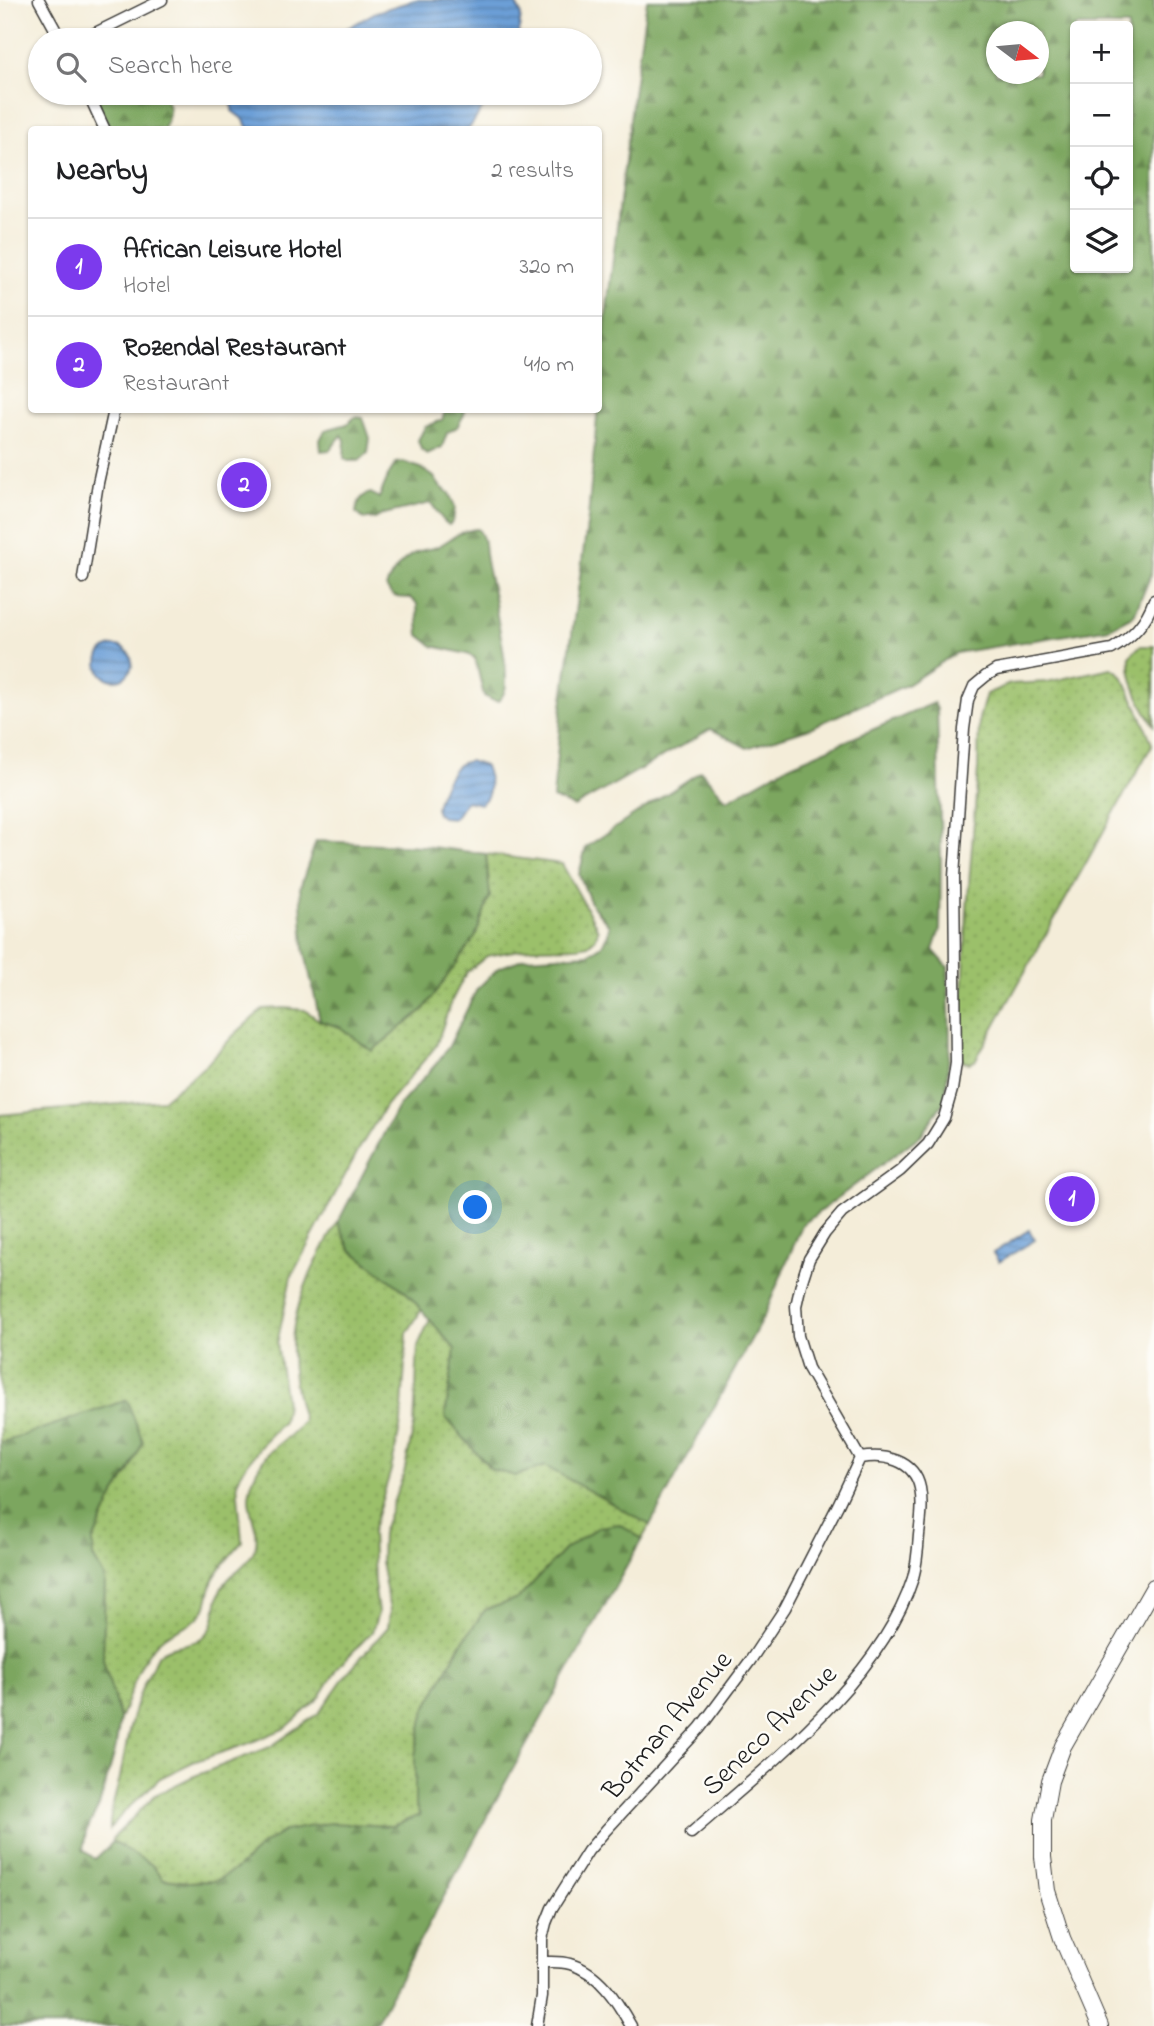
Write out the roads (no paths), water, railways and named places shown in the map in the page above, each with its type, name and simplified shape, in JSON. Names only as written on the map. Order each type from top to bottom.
[{"type":"main road","points":[[1100,2026],[1062,1938],[1047,1891],[1043,1820],[1050,1781],[1063,1746],[1154,1587]]},
{"type":"street","points":[[39,0],[54,28]]},
{"type":"street","points":[[105,28],[162,0]]},
{"type":"street","points":[[94,105],[103,126]]},
{"type":"street","points":[[83,579],[98,484],[113,413]]},
{"type":"street","points":[[860,1458],[808,1368],[798,1336],[796,1306],[809,1259],[825,1233],[842,1213],[900,1171],[928,1144],[944,1118],[952,1090],[956,1063],[954,877],[968,700],[974,686],[996,670],[1112,649],[1140,628],[1154,600]]},
{"type":"street","name":"Seneco Avenue","points":[[691,1833],[794,1742],[830,1706],[863,1667],[902,1604],[917,1560],[922,1513],[919,1482],[913,1471],[904,1463],[874,1456],[860,1458]]},
{"type":"street","name":"Botman Avenue","points":[[537,2026],[542,1996],[542,1939],[552,1908],[588,1851],[700,1728],[750,1661],[785,1608],[860,1458]]},
{"type":"street","points":[[542,1962],[567,1963],[582,1968],[596,1978],[618,2003],[631,2026]]},
{"type":"water","points":[[415,0],[514,0],[521,14],[519,28],[348,28],[376,12]]},
{"type":"water","points":[[232,105],[485,105],[471,126],[247,126],[244,120],[232,111]]},
{"type":"water","points":[[115,646],[127,651],[132,663],[127,675],[115,680],[103,675],[98,663],[103,651]]},
{"type":"water","points":[[469,761],[485,766],[489,782],[487,797],[480,804],[466,801],[454,818],[442,817],[436,812],[443,787],[459,764]]},
{"type":"water","points":[[1029,1230],[1035,1240],[999,1262],[993,1253]]},
{"type":"place","name":"Rozendal Restaurant","points":[[244,485]]},
{"type":"place","name":"African Leisure Hotel","points":[[1072,1199]]}]
